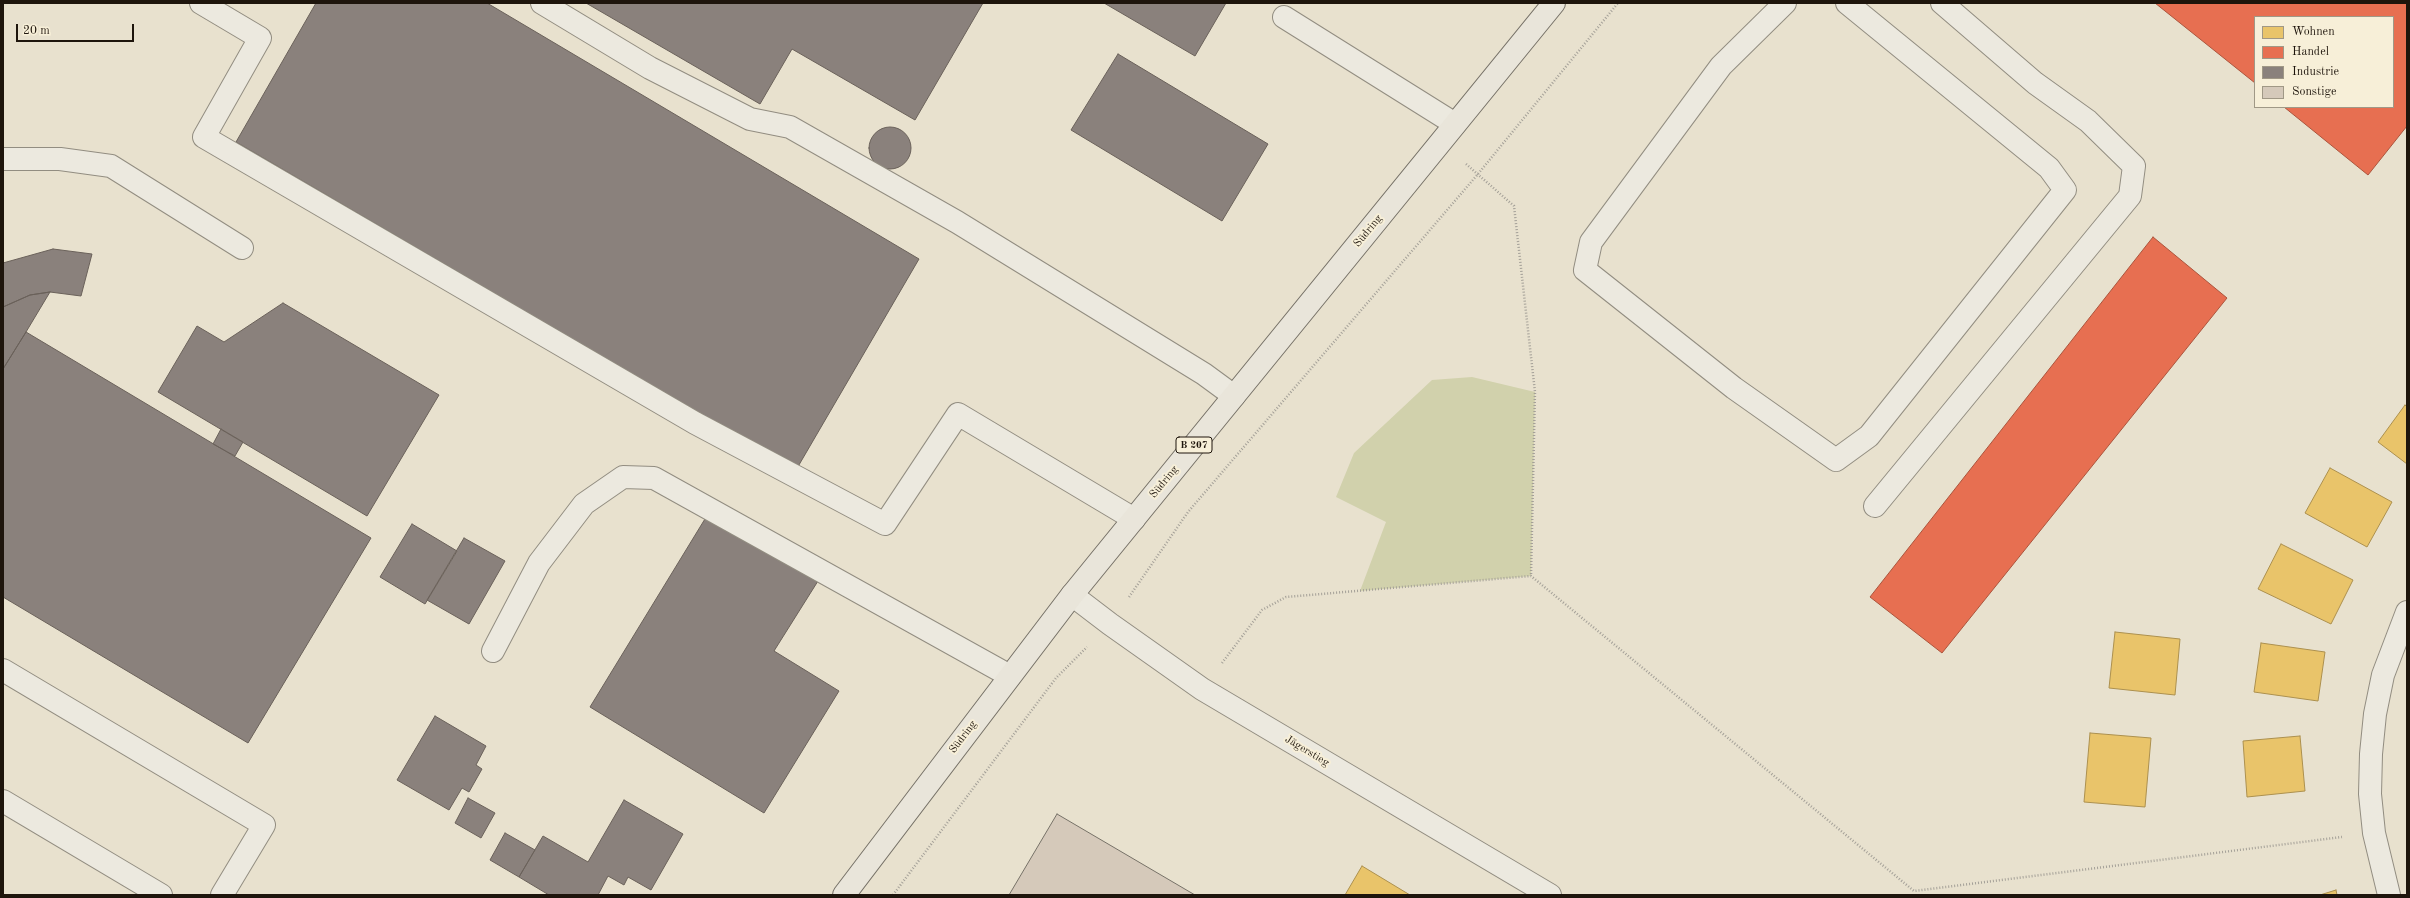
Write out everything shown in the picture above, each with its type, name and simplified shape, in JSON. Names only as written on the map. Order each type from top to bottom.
[{"type":"main road","name":"Südring","points":[[844,895],[1072,595],[1554,3]]},
{"type":"street","points":[[201,3],[260,38],[204,137],[695,423],[885,524],[958,414],[1134,519]]},
{"type":"street","points":[[542,3],[650,68],[750,119],[790,127],[957,222],[1204,374],[1234,396]]},
{"type":"street","points":[[1785,3],[1721,66],[1591,242],[1585,270],[1734,388],[1836,460],[1869,436],[2065,190],[2049,168],[1847,3]]},
{"type":"street","points":[[1875,506],[2130,196],[2134,166],[2088,121],[2035,83],[1942,3]]},
{"type":"street","points":[[1284,17],[1455,124]]},
{"type":"street","points":[[3,159],[60,159],[111,166],[242,248]]},
{"type":"street","points":[[493,651],[539,563],[584,504],[623,477],[654,478],[1010,676]]},
{"type":"street","name":"Jägerstieg","points":[[1072,595],[1110,624],[1202,689],[1550,895]]},
{"type":"street","points":[[2389,895],[2374,833],[2370,794],[2370,754],[2375,714],[2383,675],[2407,612]]},
{"type":"street","points":[[3,670],[264,825],[222,895]]},
{"type":"street","points":[[3,801],[162,895]]},
{"type":"path","points":[[893,895],[1056,678],[1110,624],[1188,512],[1478,174],[1618,3]]},
{"type":"path","points":[[1441,142],[1514,206],[1535,392],[1531,576]]},
{"type":"path","points":[[1202,689],[1262,610],[1286,597],[1531,576],[1914,891],[2374,833]]},
{"type":"green space","points":[[1472,377],[1535,392],[1531,576],[1360,591],[1386,522],[1336,497],[1354,453],[1432,380]]},
{"type":"building: Wohnen","points":[[2405,405],[2407,407],[2407,464],[2378,442]]},
{"type":"building: Wohnen","points":[[2330,468],[2392,502],[2367,547],[2305,513]]},
{"type":"building: Wohnen","points":[[2281,544],[2353,580],[2331,624],[2258,589]]},
{"type":"building: Wohnen","points":[[2115,632],[2180,639],[2175,695],[2109,688]]},
{"type":"building: Wohnen","points":[[2261,643],[2325,652],[2318,701],[2254,692]]},
{"type":"building: Wohnen","points":[[2090,733],[2151,738],[2145,807],[2084,802]]},
{"type":"building: Wohnen","points":[[2300,736],[2305,791],[2247,797],[2243,741]]},
{"type":"building: Wohnen","points":[[1362,866],[1410,895],[1345,895]]},
{"type":"building: Wohnen","points":[[2336,890],[2337,895],[2320,895]]},
{"type":"building: Handel","points":[[2155,3],[2407,3],[2407,126],[2368,175],[2285,108],[2394,108],[2394,16],[2254,16],[2254,82]]},
{"type":"building: Handel","points":[[2153,237],[2227,298],[1942,653],[1870,597]]},
{"type":"building: Industrie","points":[[316,3],[487,3],[919,259],[796,470],[236,142]]},
{"type":"building: Industrie","points":[[586,3],[983,3],[915,120],[792,49],[760,104]]},
{"type":"building: Industrie","points":[[1104,3],[1226,3],[1195,56]]},
{"type":"building: Industrie","points":[[1118,54],[1268,144],[1222,221],[1071,130]]},
{"type":"building: Industrie","points":[[890,127],[905,133],[911,148],[905,163],[890,169],[875,163],[869,148],[875,133]]},
{"type":"building: Industrie","points":[[53,249],[92,254],[81,296],[50,292],[30,295],[3,307],[3,263]]},
{"type":"building: Industrie","points":[[50,292],[3,369],[3,307],[30,295]]},
{"type":"building: Industrie","points":[[283,303],[439,395],[367,516],[158,392],[197,326],[224,342]]},
{"type":"building: Industrie","points":[[26,332],[371,538],[248,743],[3,597],[3,369]]},
{"type":"building: Industrie","points":[[221,429],[243,442],[235,456],[213,444]]},
{"type":"building: Industrie","points":[[708,514],[818,581],[774,651],[839,691],[764,813],[590,707]]},
{"type":"building: Industrie","points":[[412,524],[457,551],[425,604],[380,577]]},
{"type":"building: Industrie","points":[[464,538],[505,561],[469,624],[427,600]]},
{"type":"building: Industrie","points":[[435,716],[486,746],[476,765],[482,769],[469,792],[462,788],[449,810],[397,780]]},
{"type":"building: Industrie","points":[[468,798],[495,813],[481,838],[455,823]]},
{"type":"building: Industrie","points":[[624,800],[683,834],[651,890],[628,877],[624,885],[608,876],[598,895],[549,895],[519,877],[543,836],[588,862]]},
{"type":"building: Industrie","points":[[505,833],[535,850],[519,877],[490,860]]},
{"type":"building: Sonstige","points":[[1057,814],[1195,895],[1009,895]]}]
